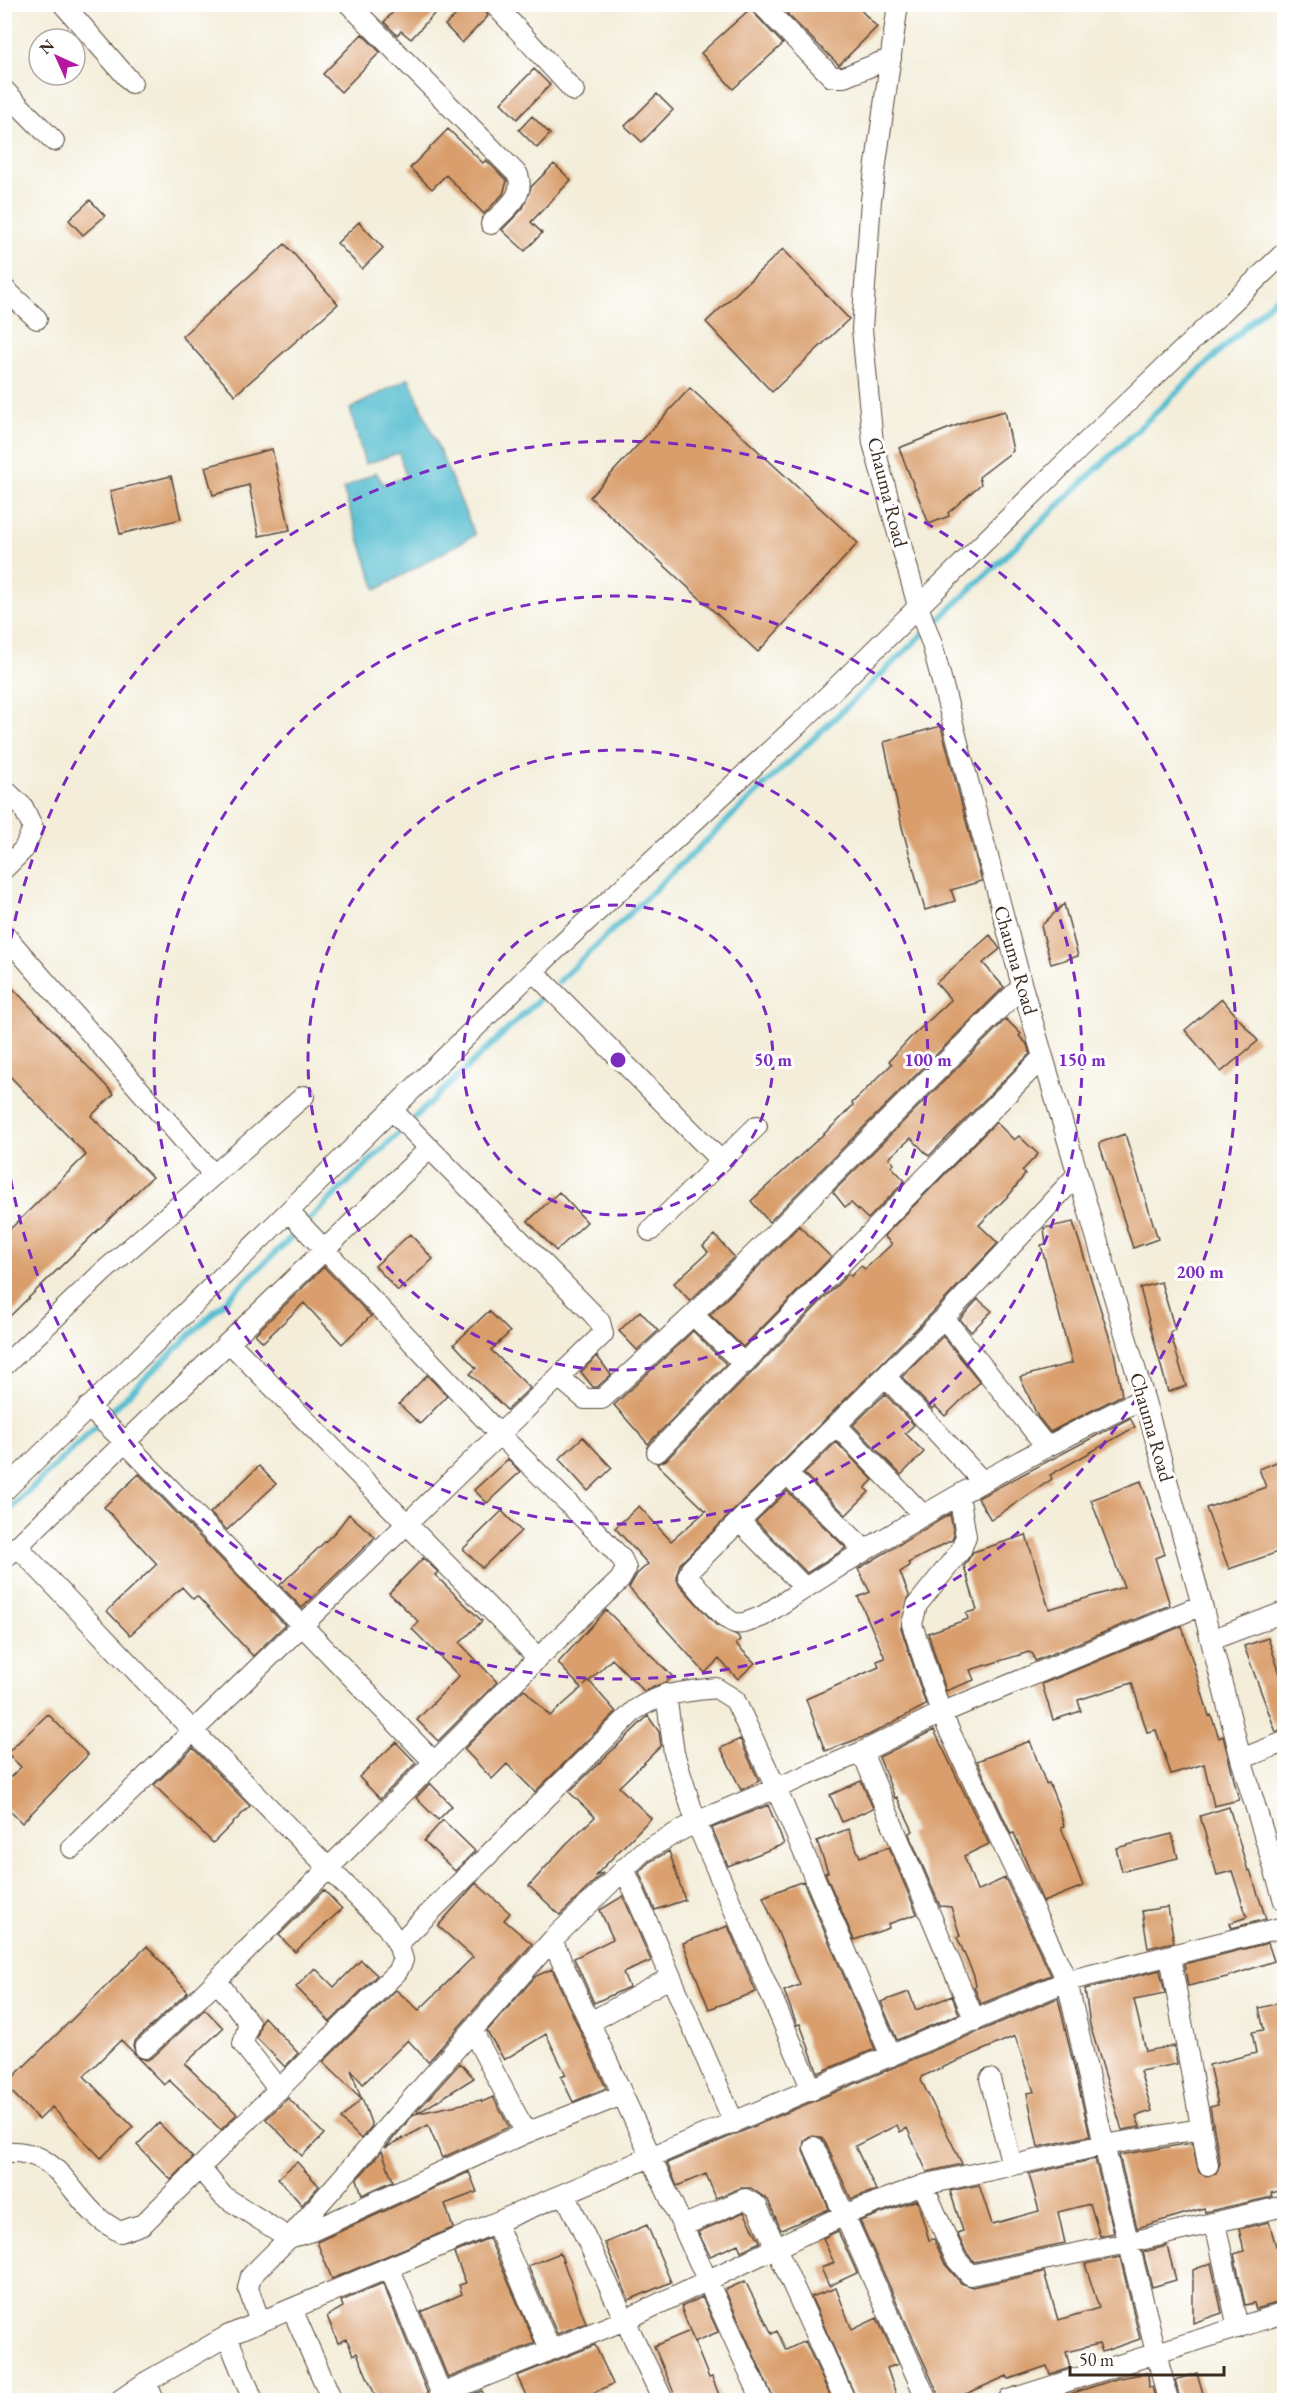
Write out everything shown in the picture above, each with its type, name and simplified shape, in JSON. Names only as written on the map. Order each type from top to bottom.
[{"type":"street","points":[[63,4],[132,83]]},
{"type":"street","points":[[349,4],[519,175],[522,184],[520,193],[490,224]]},
{"type":"street","points":[[494,4],[574,91]]},
{"type":"street","points":[[761,4],[832,77],[844,77],[891,58]]},
{"type":"street","name":"Chauma Road","points":[[898,4],[871,200],[862,329],[873,443],[932,644],[1022,986],[1144,1398],[1202,1605],[1241,1759],[1278,1855],[1284,1901]]},
{"type":"street","points":[[4,90],[54,141]]},
{"type":"street","points":[[4,1491],[97,1415],[289,1212],[533,971],[921,612],[1284,253]]},
{"type":"street","points":[[4,288],[37,319]]},
{"type":"street","points":[[4,789],[23,807],[33,828],[24,849],[4,869]]},
{"type":"street","points":[[4,934],[213,1174]]},
{"type":"street","points":[[533,971],[721,1161]]},
{"type":"street","points":[[560,1377],[585,1399],[602,1400],[693,1315],[1022,986]]},
{"type":"street","points":[[657,1452],[1044,1057]]},
{"type":"street","points":[[4,1366],[77,1296],[304,1096]]},
{"type":"street","points":[[72,1848],[603,1334],[600,1322],[392,1110]]},
{"type":"street","points":[[650,1231],[757,1125]]},
{"type":"street","points":[[4,2152],[16,2151],[48,2161],[100,2218],[120,2232],[143,2223],[397,1972],[403,1960],[398,1944],[387,1927],[11,1552],[430,1148]]},
{"type":"street","points":[[1078,1174],[944,1318],[691,1569],[688,1576],[734,1623],[744,1623],[763,1616],[865,1550],[982,1481],[1046,1445],[1144,1398]]},
{"type":"street","points":[[145,2048],[217,1981],[538,1658],[620,1580],[626,1569],[622,1559],[593,1528],[500,1435],[289,1212]]},
{"type":"street","points":[[693,1315],[744,1364]]},
{"type":"street","points":[[944,1318],[1046,1445]]},
{"type":"street","points":[[229,1342],[538,1658]]},
{"type":"street","points":[[886,1377],[982,1481]]},
{"type":"street","points":[[97,1415],[434,1762]]},
{"type":"street","points":[[837,1426],[923,1515]]},
{"type":"street","points":[[788,1475],[865,1550]]},
{"type":"street","points":[[959,1495],[966,1536],[961,1550],[916,1605],[912,1624],[941,1713],[1068,1981],[1127,2243],[1168,2400]]},
{"type":"street","points":[[740,1522],[805,1588]]},
{"type":"street","points":[[260,2322],[248,2288],[251,2276],[289,2238],[552,1940],[642,1852],[696,1822],[862,1752],[941,1713],[1202,1605]]},
{"type":"street","points":[[1211,1640],[1284,1612]]},
{"type":"street","points":[[398,1944],[635,1710],[650,1700],[666,1694],[716,1688],[735,1700],[776,1788],[891,2056]]},
{"type":"street","points":[[666,1694],[674,1753],[696,1822],[812,2090]]},
{"type":"street","points":[[1241,1759],[1284,1742]]},
{"type":"street","points":[[862,1752],[975,2021]]},
{"type":"street","points":[[624,1868],[734,2123]]},
{"type":"street","points":[[120,2400],[146,2382],[226,2336],[390,2269],[1068,1981],[1284,1927]]},
{"type":"street","points":[[552,1940],[762,2400]]},
{"type":"street","points":[[1170,1956],[1208,2164]]},
{"type":"street","points":[[590,2023],[671,1977]]},
{"type":"street","points":[[217,1981],[249,2023],[243,2044],[279,2090]]},
{"type":"street","points":[[473,2032],[526,2133]]},
{"type":"street","points":[[990,2079],[1012,2165]]},
{"type":"street","points":[[200,2168],[223,2196],[289,2238],[312,2231],[526,2133],[622,2095]]},
{"type":"street","points":[[390,2269],[442,2397],[550,2349],[625,2320],[846,2214],[923,2185],[1104,2145],[1200,2128]]},
{"type":"street","points":[[814,2146],[927,2400]]},
{"type":"street","points":[[923,2185],[956,2259],[970,2275],[1127,2243],[1284,2206]]},
{"type":"street","points":[[566,2194],[663,2400]]},
{"type":"street","points":[[682,2226],[745,2199],[757,2206],[845,2400]]},
{"type":"street","points":[[496,2223],[550,2349]]},
{"type":"street","points":[[1215,2223],[1238,2328]]},
{"type":"street","points":[[292,2309],[332,2400]]},
{"type":"street","points":[[1008,2400],[1043,2395],[1156,2354],[1284,2313]]},
{"type":"street","points":[[226,2336],[253,2400]]},
{"type":"street","points":[[146,2382],[154,2400]]},
{"type":"water","points":[[409,378],[475,535],[376,590],[343,489],[376,472],[383,484],[406,477],[399,453],[365,464],[350,409]]},
{"type":"building","points":[[400,4],[423,4],[434,14],[411,39],[401,31],[397,35],[384,22]]},
{"type":"building","points":[[468,4],[482,4],[488,16],[462,43],[445,25]]},
{"type":"building","points":[[797,4],[855,4],[877,27],[839,65],[787,14]]},
{"type":"building","points":[[750,9],[783,44],[733,89],[701,53]]},
{"type":"building","points":[[362,34],[380,52],[341,92],[323,74]]},
{"type":"building","points":[[534,69],[550,85],[517,119],[501,103]]},
{"type":"building","points":[[657,94],[673,110],[642,142],[625,126]]},
{"type":"building","points":[[532,116],[550,134],[537,148],[519,130]]},
{"type":"building","points":[[448,129],[483,163],[486,160],[507,181],[503,194],[484,214],[446,175],[432,189],[410,168]]},
{"type":"building","points":[[554,164],[571,180],[531,222],[542,233],[525,251],[502,230],[523,208],[531,187]]},
{"type":"building","points":[[90,200],[105,216],[83,235],[69,220]]},
{"type":"building","points":[[359,222],[383,248],[362,269],[337,243]]},
{"type":"building","points":[[285,244],[338,304],[235,395],[182,336]]},
{"type":"building","points":[[783,249],[849,319],[772,392],[706,322]]},
{"type":"building","points":[[690,388],[858,543],[758,652],[590,497]]},
{"type":"building","points":[[1005,411],[1013,451],[979,477],[981,484],[948,513],[949,516],[929,524],[899,448],[968,421]]},
{"type":"building","points":[[272,449],[290,530],[259,536],[249,485],[213,495],[205,467]]},
{"type":"building","points":[[171,476],[181,519],[120,534],[110,491]]},
{"type":"building","points":[[941,726],[982,881],[951,890],[955,901],[925,910],[902,827],[884,742]]},
{"type":"building","points":[[1064,904],[1078,956],[1051,964],[1041,926]]},
{"type":"building","points":[[990,935],[1000,949],[983,963],[1004,987],[769,1222],[751,1201],[840,1119],[853,1105],[852,1103],[892,1064],[889,1061],[909,1039],[951,1000],[936,983]]},
{"type":"building","points":[[4,979],[114,1094],[91,1116],[152,1177],[4,1322],[4,1235],[86,1155],[4,1070]]},
{"type":"building","points":[[1222,999],[1258,1041],[1221,1072],[1185,1030]]},
{"type":"building","points":[[1006,1019],[1021,1034],[1019,1036],[1027,1044],[1030,1054],[929,1156],[911,1138],[889,1158],[894,1164],[891,1166],[905,1181],[868,1219],[851,1203],[845,1207],[833,1192]]},
{"type":"building","points":[[996,1122],[1014,1140],[1019,1136],[1038,1154],[1022,1171],[1025,1174],[1011,1193],[979,1225],[998,1243],[935,1310],[680,1564],[676,1577],[679,1584],[716,1625],[737,1635],[741,1640],[736,1644],[755,1663],[738,1679],[719,1659],[705,1673],[629,1588],[637,1574],[648,1564],[615,1528],[639,1506],[671,1541],[706,1511],[657,1464],[666,1460],[848,1274],[851,1276],[861,1266],[865,1269],[892,1244],[884,1236]]},
{"type":"building","points":[[1125,1134],[1158,1239],[1133,1248],[1099,1143]]},
{"type":"building","points":[[559,1192],[587,1222],[556,1251],[528,1221]]},
{"type":"building","points":[[1073,1222],[1114,1352],[1122,1395],[1050,1432],[1038,1417],[1020,1377],[1072,1363],[1041,1245],[1046,1244],[1044,1228]]},
{"type":"building","points":[[799,1226],[831,1257],[743,1347],[710,1315]]},
{"type":"building","points":[[410,1234],[433,1259],[398,1291],[375,1266]]},
{"type":"building","points":[[715,1235],[734,1257],[690,1301],[674,1283],[708,1252],[703,1246]]},
{"type":"building","points":[[324,1267],[371,1316],[342,1344],[304,1303],[263,1342],[255,1334]]},
{"type":"building","points":[[1161,1282],[1175,1330],[1170,1332],[1186,1386],[1168,1392],[1140,1288]]},
{"type":"building","points":[[978,1299],[992,1311],[971,1332],[960,1319]]},
{"type":"building","points":[[489,1311],[510,1332],[491,1350],[530,1388],[507,1410],[470,1374],[476,1368],[454,1344]]},
{"type":"building","points":[[640,1311],[658,1331],[637,1350],[619,1331]]},
{"type":"building","points":[[693,1331],[726,1364],[648,1444],[614,1405]]},
{"type":"building","points":[[943,1336],[980,1382],[945,1416],[935,1406],[932,1409],[902,1377]]},
{"type":"building","points":[[597,1356],[611,1375],[597,1387],[593,1387],[581,1372]]},
{"type":"building","points":[[427,1375],[447,1396],[420,1424],[399,1404]]},
{"type":"building","points":[[885,1394],[914,1425],[905,1433],[924,1452],[901,1475],[853,1425]]},
{"type":"building","points":[[1130,1418],[1135,1427],[1050,1475],[1052,1479],[991,1520],[978,1498]]},
{"type":"building","points":[[583,1437],[612,1468],[588,1491],[559,1459]]},
{"type":"building","points":[[836,1442],[873,1480],[865,1488],[869,1492],[846,1515],[804,1474]]},
{"type":"building","points":[[508,1459],[520,1472],[487,1503],[474,1490]]},
{"type":"building","points":[[1284,1459],[1284,1550],[1229,1569],[1206,1508],[1266,1487],[1259,1469]]},
{"type":"building","points":[[259,1466],[276,1484],[227,1530],[210,1513]]},
{"type":"building","points":[[139,1474],[285,1625],[253,1656],[197,1596],[193,1599],[182,1587],[130,1635],[107,1611],[157,1564],[104,1507]]},
{"type":"building","points":[[1141,1481],[1165,1554],[1155,1558],[1170,1605],[1035,1661],[1033,1654],[1029,1652],[970,1670],[974,1680],[946,1691],[928,1633],[968,1619],[966,1613],[977,1610],[964,1566],[973,1552],[1026,1535],[1049,1609],[1124,1587],[1091,1500]]},
{"type":"building","points":[[787,1491],[846,1548],[807,1573],[756,1521]]},
{"type":"building","points":[[502,1511],[521,1531],[482,1568],[463,1549]]},
{"type":"building","points":[[349,1514],[375,1537],[302,1608],[280,1585],[336,1531]]},
{"type":"building","points":[[950,1514],[954,1535],[952,1540],[908,1563],[910,1566],[900,1572],[909,1595],[901,1628],[926,1705],[869,1735],[825,1751],[806,1699],[879,1667],[877,1661],[885,1658],[858,1597],[870,1592],[858,1569]]},
{"type":"building","points":[[423,1558],[438,1572],[435,1575],[482,1621],[460,1643],[497,1682],[438,1741],[417,1720],[459,1676],[412,1629],[419,1622],[389,1593]]},
{"type":"building","points":[[606,1610],[673,1677],[644,1691],[612,1659],[589,1681],[616,1712],[535,1792],[507,1764],[492,1779],[464,1749],[524,1689],[550,1716],[575,1694],[581,1688],[558,1663]]},
{"type":"building","points":[[1182,1626],[1209,1716],[1211,1715],[1219,1738],[1223,1736],[1239,1800],[1214,1806],[1204,1764],[1171,1774],[1156,1730],[1147,1732],[1132,1683],[1078,1700],[1081,1711],[1053,1720],[1042,1684]]},
{"type":"building","points":[[1268,1638],[1284,1686],[1284,1730],[1276,1732],[1244,1646]]},
{"type":"building","points":[[48,1714],[88,1755],[22,1823],[4,1805],[4,1783],[21,1767],[7,1753]]},
{"type":"building","points":[[648,1716],[659,1732],[661,1746],[619,1787],[651,1818],[595,1876],[603,1873],[560,1915],[529,1886],[566,1844],[595,1817],[569,1792]]},
{"type":"building","points":[[934,1730],[989,1844],[964,1856],[977,1891],[1005,1878],[1051,1975],[981,2004],[974,1987],[976,1986],[974,1976],[957,1937],[960,1936],[951,1907],[940,1906],[911,1839],[909,1833],[913,1831],[897,1797],[895,1798],[879,1757]]},
{"type":"building","points":[[740,1739],[759,1781],[741,1790],[721,1748]]},
{"type":"building","points":[[1030,1741],[1046,1784],[1049,1783],[1058,1805],[1064,1826],[1061,1827],[1083,1886],[1043,1902],[1014,1833],[1011,1834],[977,1761]]},
{"type":"building","points":[[396,1742],[416,1763],[380,1799],[359,1777]]},
{"type":"building","points":[[193,1748],[250,1806],[213,1843],[154,1785]]},
{"type":"building","points":[[861,1781],[873,1808],[842,1822],[830,1795]]},
{"type":"building","points":[[430,1783],[452,1806],[438,1820],[416,1798]]},
{"type":"building","points":[[768,1805],[784,1844],[728,1866],[712,1828]]},
{"type":"building","points":[[1229,1807],[1248,1871],[1250,1870],[1266,1919],[1232,1928],[1230,1923],[1247,1917],[1232,1871],[1217,1875],[1200,1816]]},
{"type":"building","points":[[443,1820],[475,1851],[455,1871],[424,1841]]},
{"type":"building","points":[[848,1829],[860,1857],[889,1847],[917,1914],[888,1924],[889,1928],[854,1940],[825,1873],[828,1872],[817,1841]]},
{"type":"building","points":[[1172,1834],[1178,1858],[1122,1871],[1116,1848]]},
{"type":"building","points":[[669,1851],[685,1900],[655,1910],[639,1872],[649,1862]]},
{"type":"building","points":[[803,1881],[875,2049],[818,2073],[800,2024],[797,2025],[784,1991],[800,1985],[763,1897]]},
{"type":"building","points":[[476,1883],[510,1913],[504,1920],[532,1944],[428,2062],[408,2040],[363,2084],[351,2070],[361,2098],[323,2062],[396,1990],[419,2010],[473,1957],[438,1926]]},
{"type":"building","points":[[324,1890],[342,1909],[295,1952],[279,1935]]},
{"type":"building","points":[[623,1896],[651,1961],[623,1973],[629,1987],[594,2003],[574,1958],[613,1939],[600,1910]]},
{"type":"building","points":[[1168,1907],[1174,1942],[1148,1948],[1142,1911]]},
{"type":"building","points":[[728,1926],[756,1992],[709,2009],[683,1943]]},
{"type":"building","points":[[1268,1943],[1274,1961],[1227,1977],[1188,1986],[1184,1964]]},
{"type":"building","points":[[147,1946],[188,1992],[136,2040],[133,2045],[136,2055],[121,2040],[84,2076],[133,2127],[101,2158],[52,2107],[39,2120],[5,2085]]},
{"type":"building","points":[[361,1960],[377,1975],[330,2022],[296,1987],[315,1968],[334,1987]]},
{"type":"building","points":[[552,1969],[606,2088],[573,2102],[561,2077],[566,2075],[546,2034],[504,2060],[487,2031],[536,1976]]},
{"type":"building","points":[[1160,1970],[1165,1994],[1134,2000],[1146,2051],[1174,2046],[1177,2064],[1140,2071],[1152,2111],[1136,2116],[1140,2127],[1122,2130],[1090,2025],[1085,1989]]},
{"type":"building","points":[[909,1992],[916,2010],[952,1996],[959,2014],[897,2040],[881,2002]]},
{"type":"building","points":[[1058,1998],[1090,2136],[1038,2147],[1027,2093],[1034,2092],[1015,2036],[923,2076],[921,2080],[962,2164],[927,2172],[907,2128],[900,2132],[897,2125],[855,2146],[876,2190],[851,2199],[825,2142],[821,2137],[810,2136],[804,2140],[803,2151],[829,2209],[781,2230],[768,2200],[751,2188],[741,2188],[716,2198],[706,2174],[677,2186],[667,2163]]},
{"type":"building","points":[[1284,2002],[1284,2190],[1271,2193],[1272,2197],[1205,2212],[1204,2208],[1137,2228],[1119,2155],[1192,2143],[1199,2172],[1205,2176],[1216,2174],[1220,2163],[1210,2107],[1218,2105],[1209,2065],[1256,2053],[1252,2032],[1264,2030],[1259,2008]]},
{"type":"building","points":[[205,2009],[223,2028],[185,2064],[237,2114],[221,2130],[169,2080],[164,2085],[137,2057],[147,2060],[153,2057]]},
{"type":"building","points":[[264,2017],[298,2053],[285,2067],[257,2038]]},
{"type":"building","points":[[460,2063],[474,2078],[418,2113],[417,2111]]},
{"type":"building","points":[[493,2097],[509,2127],[442,2158],[428,2125],[385,2148],[414,2114],[481,2100],[482,2102]]},
{"type":"building","points":[[288,2098],[324,2134],[302,2156],[266,2119]]},
{"type":"building","points":[[362,2098],[372,2126],[361,2139],[341,2119]]},
{"type":"building","points":[[159,2123],[193,2158],[171,2180],[137,2145]]},
{"type":"building","points":[[382,2151],[393,2181],[362,2195],[357,2179]]},
{"type":"building","points":[[1095,2159],[1114,2233],[1100,2236],[1090,2204],[1058,2212],[1065,2243],[974,2262],[966,2252],[957,2233],[963,2231],[950,2191],[979,2185],[992,2224],[1039,2211],[1029,2174]]},
{"type":"building","points":[[297,2162],[319,2186],[302,2205],[278,2178]]},
{"type":"building","points":[[469,2172],[477,2192],[445,2204],[453,2228],[332,2279],[317,2242]]},
{"type":"building","points":[[917,2200],[929,2240],[934,2239],[945,2264],[961,2283],[972,2287],[1044,2272],[1058,2320],[1099,2308],[1085,2264],[1120,2257],[1140,2339],[1102,2352],[1099,2344],[1066,2352],[1070,2368],[1050,2374],[1047,2366],[1009,2379],[1007,2376],[952,2400],[941,2400],[860,2221]]},
{"type":"building","points":[[744,2212],[760,2242],[741,2251],[738,2244],[710,2256],[698,2232]]},
{"type":"building","points":[[1269,2222],[1276,2246],[1284,2244],[1284,2301],[1256,2309],[1254,2303],[1245,2305],[1234,2254],[1244,2251],[1239,2229]]},
{"type":"building","points":[[647,2225],[671,2282],[629,2300],[605,2243]]},
{"type":"building","points":[[838,2231],[857,2273],[829,2286],[821,2268],[834,2263],[823,2238]]},
{"type":"building","points":[[489,2238],[535,2343],[448,2378],[421,2312],[462,2294],[459,2285],[466,2283],[454,2253]]},
{"type":"building","points":[[1167,2246],[1176,2280],[1152,2287],[1143,2252]]},
{"type":"building","points":[[560,2253],[586,2323],[557,2334],[528,2266]]},
{"type":"building","points":[[1211,2263],[1222,2313],[1193,2323],[1193,2270]]},
{"type":"building","points":[[745,2281],[772,2334],[777,2331],[786,2350],[805,2341],[832,2400],[774,2400],[725,2290]]},
{"type":"building","points":[[383,2283],[431,2400],[377,2400],[357,2353],[353,2355],[347,2339],[338,2343],[327,2316],[343,2307],[341,2301]]},
{"type":"building","points":[[836,2288],[852,2330],[877,2318],[898,2364],[887,2368],[898,2400],[857,2400],[811,2297]]},
{"type":"building","points":[[702,2297],[718,2332],[694,2342],[681,2307]]},
{"type":"building","points":[[690,2331],[709,2378],[712,2377],[721,2400],[677,2400],[654,2346]]},
{"type":"building","points":[[595,2345],[613,2384],[578,2400],[528,2400],[517,2376]]},
{"type":"building","points":[[1148,2373],[1149,2388],[1152,2387],[1156,2400],[1052,2400],[1119,2378]]},
{"type":"building","points":[[1197,2373],[1205,2400],[1180,2400],[1175,2380]]},
{"type":"building","points":[[482,2391],[487,2400],[457,2400]]},
{"type":"waterway","points":[[931,627],[1284,290]]},
{"type":"waterway","points":[[558,982],[923,634]]},
{"type":"waterway","points":[[415,1117],[545,994]]},
{"type":"waterway","points":[[4,1515],[401,1131]]}]
